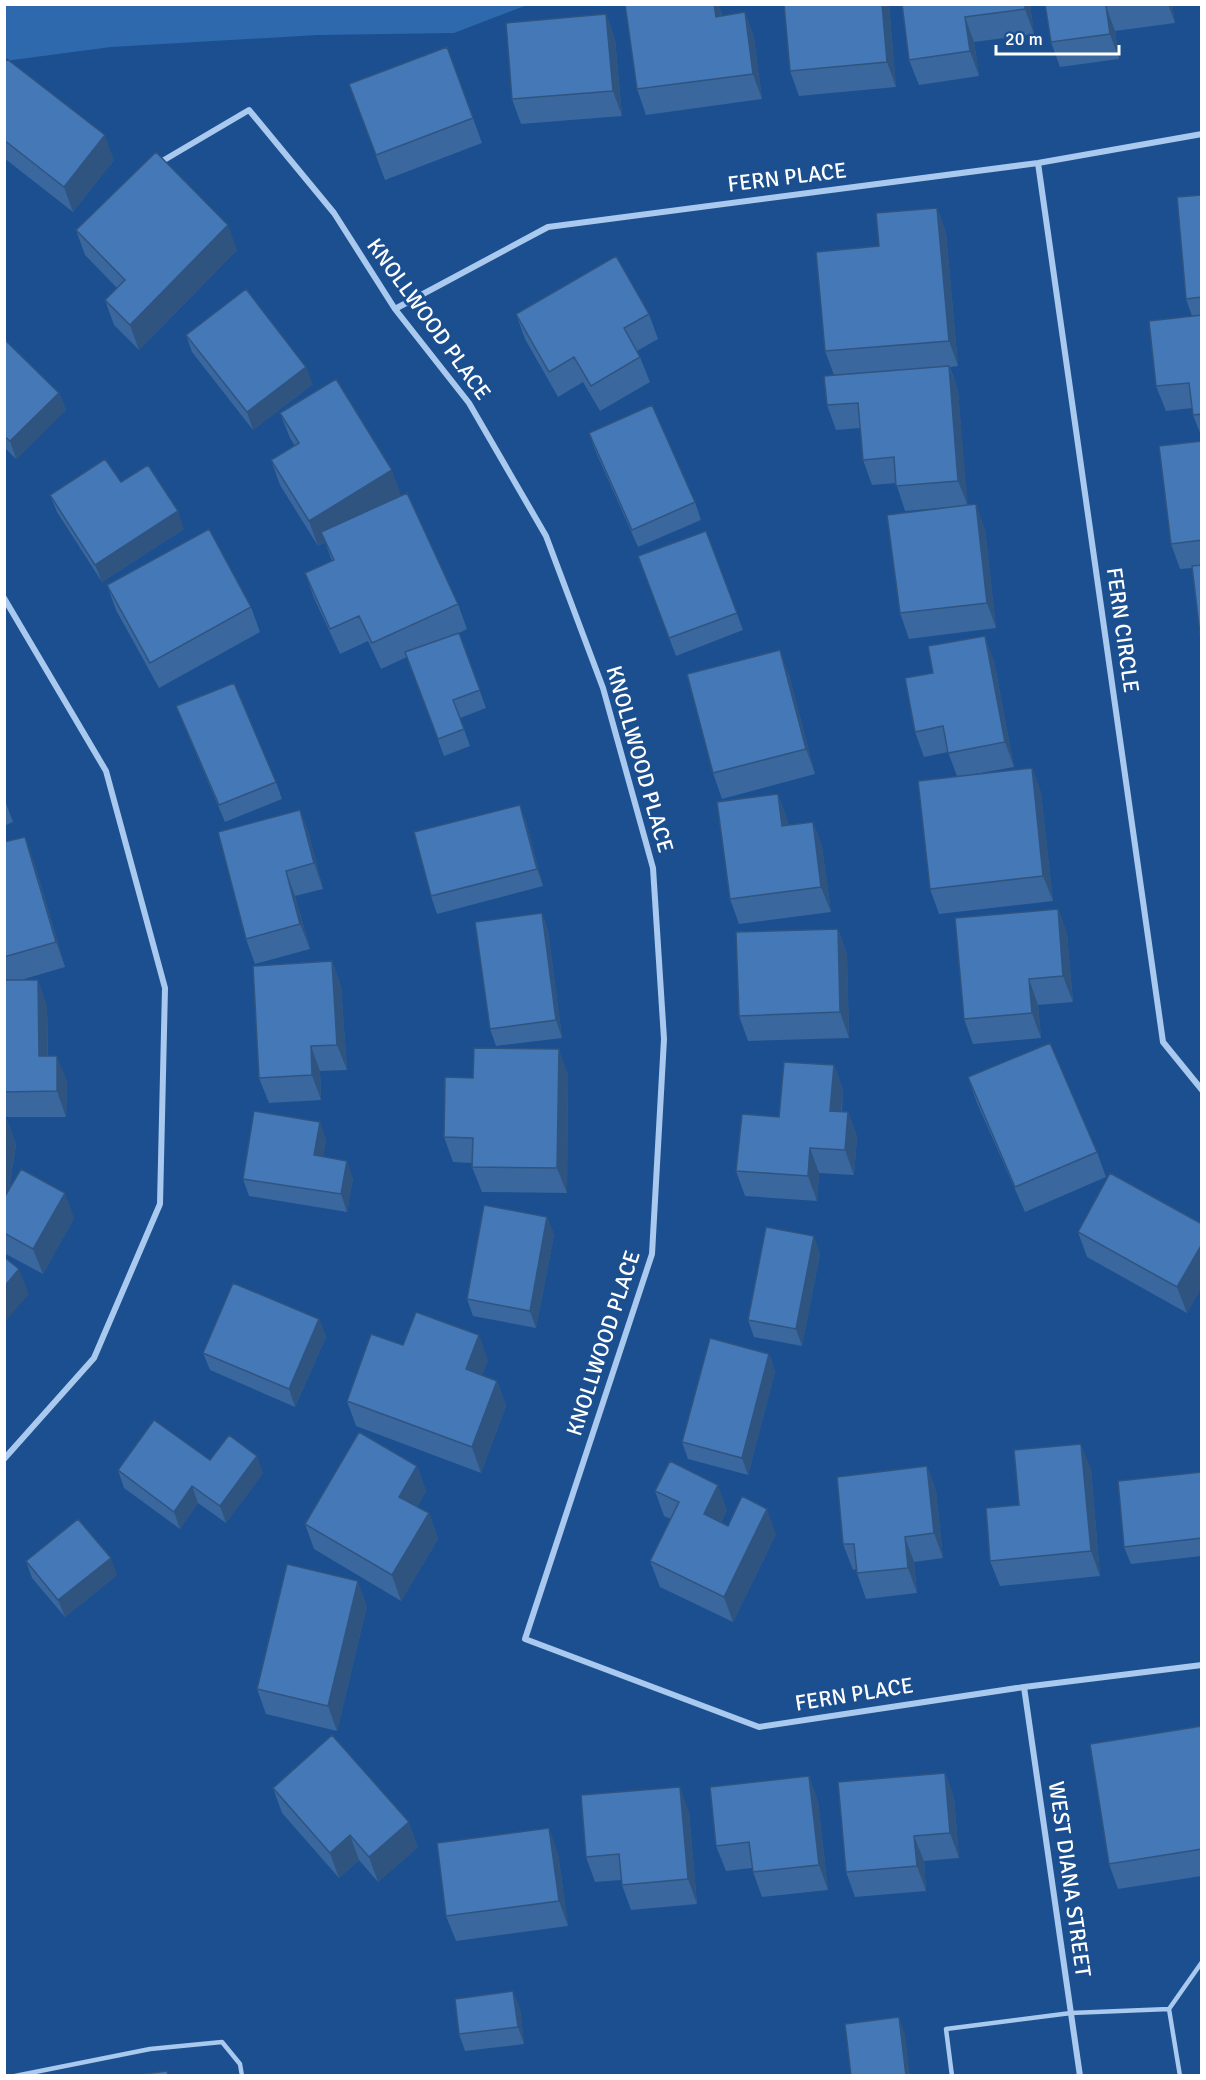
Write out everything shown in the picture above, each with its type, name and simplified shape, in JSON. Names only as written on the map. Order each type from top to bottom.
[{"type":"street","name":"KNOLLWOOD PLACE","points":[[150,169],[249,110],[334,213],[394,309],[470,403],[546,536],[603,688],[653,868],[664,1039],[652,1254],[525,1639]]},
{"type":"street","name":"FERN PLACE","points":[[394,309],[549,227],[1038,162],[1202,134]]},
{"type":"street","name":"FERN CIRCLE","points":[[1038,162],[1163,1042],[1202,1090]]},
{"type":"street","points":[[4,598],[106,771],[165,988],[160,1204],[94,1358],[4,1459]]},
{"type":"street","name":"FERN PLACE","points":[[525,1639],[759,1727],[1024,1687],[1202,1665]]},
{"type":"street","name":"WEST DIANA STREET","points":[[1024,1687],[1080,2076]]},
{"type":"lane","points":[[1180,2076],[1169,2009],[1202,1962]]},
{"type":"lane","points":[[952,2076],[946,2029],[1071,2013],[1169,2009]]},
{"type":"lane","points":[[15,2076],[150,2049],[222,2042],[240,2064],[242,2076]]},
{"type":"shaded area","points":[[4,5],[527,5],[454,33],[318,35],[111,47],[5,61]]},
{"type":"building","points":[[625,4],[714,4],[716,17],[745,12],[753,74],[637,89]]},
{"type":"building","points":[[784,4],[882,4],[887,62],[790,71]]},
{"type":"building","points":[[902,4],[1025,4],[1025,9],[965,17],[970,51],[909,60]]},
{"type":"building","points":[[1045,4],[1117,4],[1106,6],[1110,34],[1051,42]]},
{"type":"building","points":[[606,14],[613,91],[512,99],[506,23]]},
{"type":"building","points":[[447,47],[473,118],[376,155],[349,84]]},
{"type":"building","points":[[7,59],[105,135],[64,187],[4,140],[4,63]]},
{"type":"building","points":[[156,152],[228,225],[130,325],[105,300],[125,280],[76,230]]},
{"type":"building","points":[[1202,195],[1202,297],[1186,299],[1177,197]]},
{"type":"building","points":[[937,208],[949,341],[825,351],[816,252],[879,246],[876,213]]},
{"type":"building","points":[[616,256],[649,314],[624,328],[640,357],[591,386],[574,357],[549,372],[516,314]]},
{"type":"building","points":[[246,289],[306,367],[247,412],[186,335]]},
{"type":"building","points":[[1202,315],[1202,414],[1193,415],[1189,383],[1156,386],[1149,321]]},
{"type":"building","points":[[4,339],[59,393],[10,441],[4,436]]},
{"type":"building","points":[[949,366],[958,481],[896,486],[894,457],[863,460],[858,403],[827,405],[824,376]]},
{"type":"building","points":[[336,379],[392,470],[309,521],[271,460],[299,443],[280,413]]},
{"type":"building","points":[[652,405],[695,502],[632,530],[589,433]]},
{"type":"building","points":[[1202,441],[1202,540],[1171,544],[1159,446]]},
{"type":"building","points":[[105,459],[121,482],[148,465],[178,511],[95,565],[50,495]]},
{"type":"building","points":[[407,493],[458,604],[372,643],[359,616],[330,629],[305,573],[334,560],[321,532]]},
{"type":"building","points":[[976,504],[987,603],[900,613],[887,515]]},
{"type":"building","points":[[209,529],[251,607],[150,663],[107,585]]},
{"type":"building","points":[[706,531],[737,613],[669,638],[638,556]]},
{"type":"building","points":[[1202,565],[1202,651],[1192,566]]},
{"type":"building","points":[[459,633],[480,690],[453,700],[464,729],[438,739],[405,652]]},
{"type":"building","points":[[985,636],[1005,742],[948,753],[943,726],[915,732],[905,678],[933,673],[928,646]]},
{"type":"building","points":[[780,650],[806,749],[713,773],[687,674]]},
{"type":"building","points":[[234,683],[276,782],[219,805],[176,706]]},
{"type":"building","points":[[1032,768],[1043,876],[930,889],[918,781]]},
{"type":"building","points":[[778,794],[782,826],[813,822],[821,887],[730,899],[717,802]]},
{"type":"building","points":[[520,805],[537,869],[431,896],[414,832]]},
{"type":"building","points":[[300,810],[314,863],[286,871],[300,924],[246,939],[218,832]]},
{"type":"building","points":[[25,837],[56,942],[4,957],[4,842]]},
{"type":"building","points":[[1058,909],[1063,976],[1029,979],[1032,1013],[964,1019],[955,918]]},
{"type":"building","points":[[542,913],[556,1020],[490,1029],[475,922]]},
{"type":"building","points":[[838,929],[840,1012],[739,1016],[736,932]]},
{"type":"building","points":[[332,961],[337,1045],[311,1046],[312,1075],[259,1078],[253,966]]},
{"type":"building","points":[[4,980],[38,980],[39,1056],[57,1056],[57,1091],[4,1092]]},
{"type":"building","points":[[1050,1043],[1097,1152],[1015,1187],[968,1077]]},
{"type":"building","points":[[474,1048],[559,1049],[557,1168],[472,1167],[473,1138],[444,1137],[445,1077],[473,1078]]},
{"type":"building","points":[[784,1062],[834,1065],[830,1111],[848,1112],[845,1150],[810,1148],[808,1176],[736,1171],[742,1114],[779,1117]]},
{"type":"building","points":[[254,1111],[320,1122],[314,1155],[347,1161],[341,1194],[243,1179]]},
{"type":"building","points":[[4,1119],[7,1120],[4,1137]]},
{"type":"building","points":[[21,1169],[65,1193],[33,1249],[4,1233],[4,1198]]},
{"type":"building","points":[[1110,1173],[1202,1224],[1202,1244],[1177,1287],[1078,1232]]},
{"type":"building","points":[[484,1205],[547,1217],[530,1311],[467,1299]]},
{"type":"building","points":[[766,1227],[814,1236],[796,1329],[748,1320]]},
{"type":"building","points":[[4,1257],[19,1269],[4,1287]]},
{"type":"building","points":[[233,1283],[319,1319],[289,1389],[203,1353]]},
{"type":"building","points":[[416,1312],[479,1335],[466,1369],[497,1381],[472,1447],[347,1401],[371,1334],[403,1345]]},
{"type":"building","points":[[710,1338],[769,1354],[742,1458],[682,1442]]},
{"type":"building","points":[[154,1420],[210,1460],[229,1435],[257,1456],[220,1506],[192,1486],[174,1512],[118,1470]]},
{"type":"building","points":[[359,1432],[417,1466],[399,1497],[429,1513],[392,1575],[305,1524]]},
{"type":"building","points":[[1081,1444],[1091,1551],[990,1561],[986,1508],[1019,1505],[1014,1450]]},
{"type":"building","points":[[670,1461],[718,1485],[704,1514],[728,1526],[742,1496],[767,1509],[724,1597],[650,1561],[679,1502],[655,1491]]},
{"type":"building","points":[[927,1466],[934,1533],[905,1537],[908,1568],[857,1573],[854,1544],[843,1544],[837,1477]]},
{"type":"building","points":[[1202,1472],[1202,1538],[1124,1547],[1118,1481]]},
{"type":"building","points":[[78,1519],[111,1558],[58,1600],[26,1561]]},
{"type":"building","points":[[287,1564],[358,1581],[328,1706],[257,1689]]},
{"type":"building","points":[[1202,1726],[1202,1849],[1109,1864],[1090,1744]]},
{"type":"building","points":[[332,1735],[409,1822],[369,1857],[350,1835],[330,1853],[273,1788]]},
{"type":"building","points":[[945,1773],[950,1833],[914,1836],[917,1866],[846,1872],[838,1782]]},
{"type":"building","points":[[809,1776],[819,1865],[753,1872],[749,1842],[716,1846],[710,1787]]},
{"type":"building","points":[[680,1787],[688,1879],[622,1885],[619,1854],[586,1857],[581,1795]]},
{"type":"building","points":[[549,1828],[559,1901],[446,1916],[437,1843]]},
{"type":"building","points":[[513,1991],[518,2027],[459,2034],[455,1999]]},
{"type":"building","points":[[899,2017],[906,2076],[851,2076],[845,2024]]},
{"type":"building","points":[[167,2071],[168,2076],[130,2076]]}]
